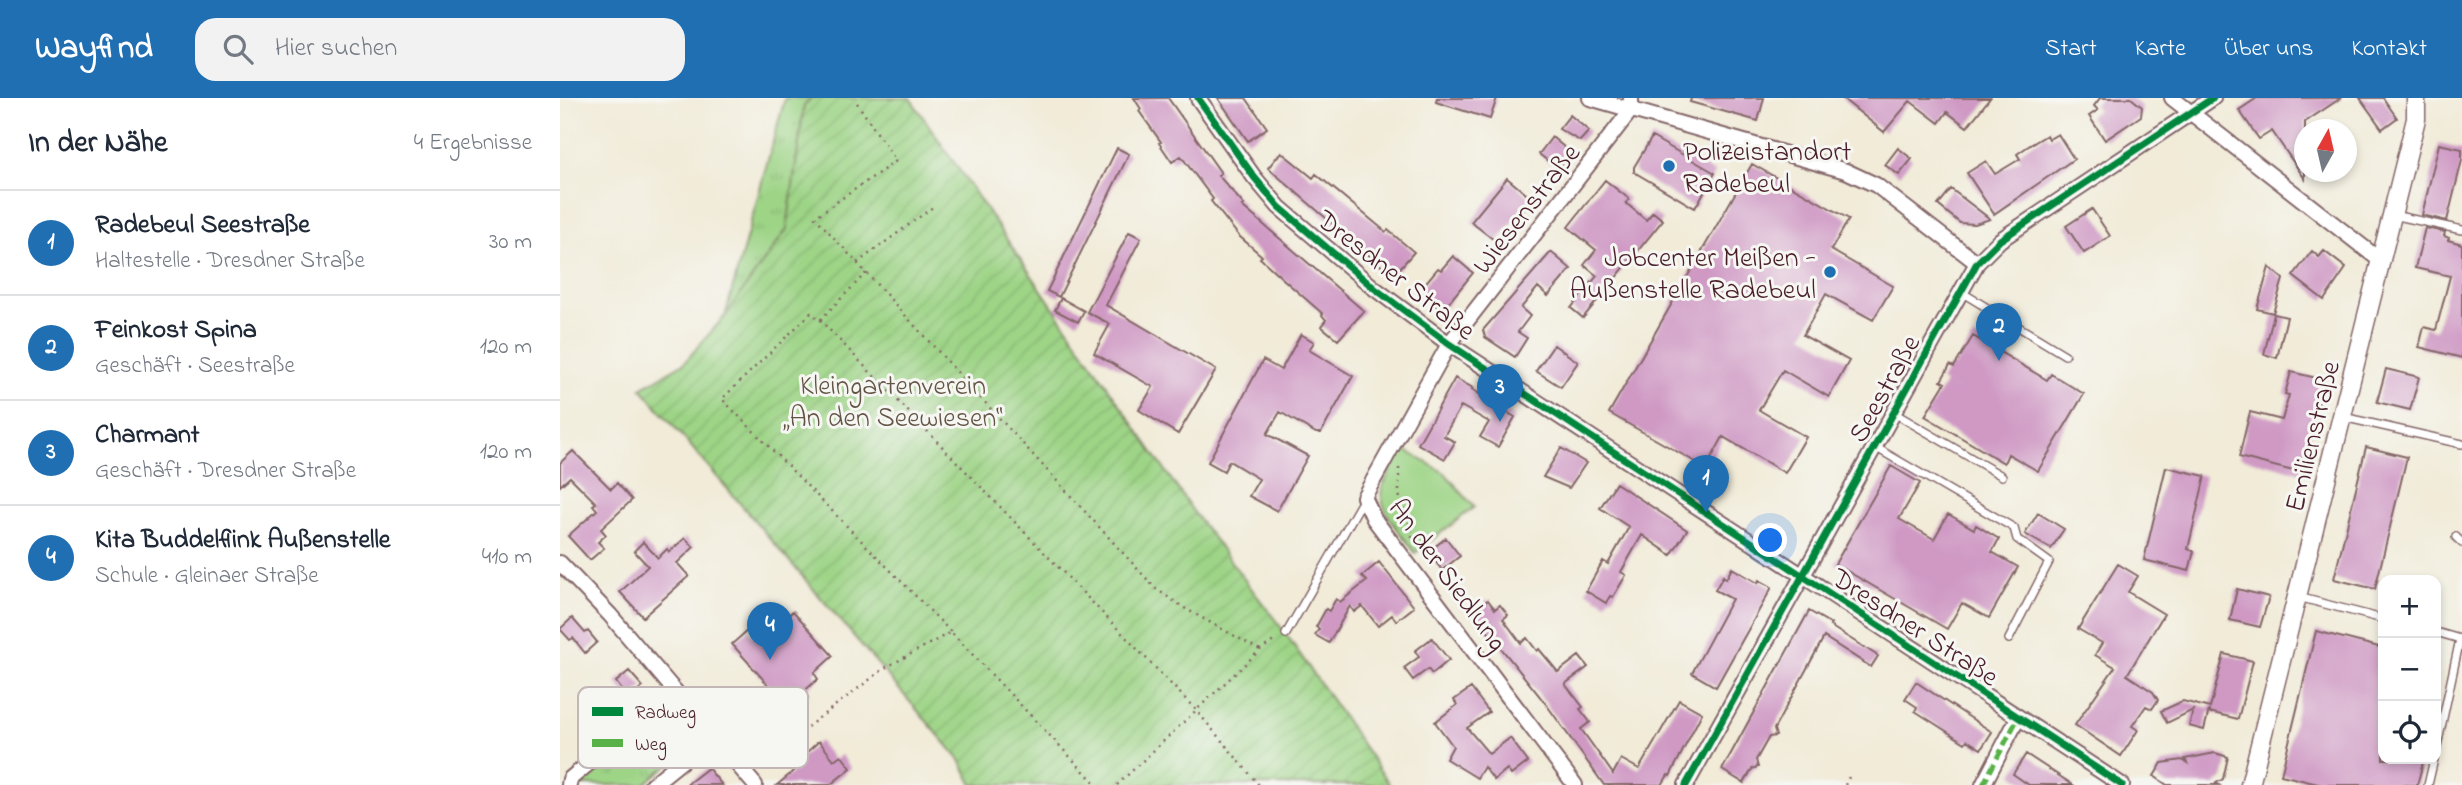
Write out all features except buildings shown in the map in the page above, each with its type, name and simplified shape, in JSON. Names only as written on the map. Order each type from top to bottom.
[{"type":"street","name":"Dresdner Straße","points":[[1198,98],[1254,177],[1279,207],[1374,288],[1449,344],[2122,785]]},
{"type":"street","points":[[1590,98],[1631,104],[1846,171],[1876,185],[1977,263]]},
{"type":"street","points":[[2172,98],[2381,261]]},
{"type":"street","name":"Seestraße","points":[[1686,785],[1977,263],[2000,240],[2213,98]]},
{"type":"street","name":"Emilienstraße","points":[[2250,785],[2393,215],[2416,119],[2416,98]]},
{"type":"street","name":"Wiesenstraße","points":[[1449,344],[1631,104]]},
{"type":"street","name":"An der Siedlung","points":[[1449,344],[1364,498],[1374,519],[1575,785]]},
{"type":"street","points":[[560,563],[610,615],[672,687]]},
{"type":"street","points":[[1983,785],[2018,718]]},
{"type":"street","points":[[569,785],[570,779],[583,768]]},
{"type":"street","points":[[652,785],[673,768]]},
{"type":"street","points":[[742,768],[755,785]]},
{"type":"lane","points":[[2393,215],[2462,230]]},
{"type":"lane","points":[[1961,292],[2066,355]]},
{"type":"lane","points":[[1893,413],[2002,476]]},
{"type":"lane","points":[[2342,417],[2462,444]]},
{"type":"lane","points":[[1874,446],[2014,528],[2017,539],[2049,562],[2009,639]]},
{"type":"lane","points":[[1286,634],[1364,498]]},
{"type":"lane","points":[[2297,596],[2378,618]]},
{"type":"lane","points":[[2441,633],[2460,639],[2458,666],[2441,732]]},
{"type":"lane","points":[[2428,785],[2433,764]]},
{"type":"path","points":[[857,103],[896,161],[816,217],[1156,589],[1259,650]]},
{"type":"path","points":[[857,263],[933,207]]},
{"type":"path","points":[[820,320],[866,273]]},
{"type":"path","points":[[1097,785],[722,399],[811,313],[1196,710],[1259,785]]},
{"type":"path","points":[[1389,451],[1398,461],[1399,495],[1413,535],[1399,552]]},
{"type":"path","points":[[808,726],[885,668],[951,632]]},
{"type":"path","points":[[1117,785],[1259,650],[1286,634]]},
{"type":"path","points":[[746,773],[753,768]]},
{"type":"path","points":[[1845,785],[1849,777]]},
{"type":"green space","points":[[785,98],[811,98],[804,106],[787,229],[725,316]]},
{"type":"green space","name":"Kleingartenverein „An den Seewiesen“","points":[[811,98],[910,98],[1197,517],[1286,634],[1390,785],[973,785],[960,760],[641,388],[684,363],[725,316],[787,229],[804,106]]},
{"type":"green space","points":[[1403,449],[1445,473],[1474,507],[1415,553],[1387,514],[1382,497],[1386,479]]},
{"type":"green space","points":[[588,768],[664,768],[643,785],[576,785]]},
{"type":"marked path","points":[[1983,785],[2018,718]]},
{"type":"cycle path","points":[[1198,98],[1254,177],[1279,207],[1374,288],[1449,344],[2122,785]]},
{"type":"cycle path","points":[[1686,785],[1977,263],[2000,240],[2213,98]]},
{"type":"place","name":"Polizeistandort Radebeul","points":[[1669,166]]},
{"type":"place","name":"Jobcenter Meißen - Außenstelle Radebeul","points":[[1830,272]]},
{"type":"place","name":"Feinkost Spina","points":[[1999,361]]},
{"type":"place","name":"Charmant","points":[[1500,422]]},
{"type":"place","name":"Radebeul Seestraße","points":[[1706,513]]},
{"type":"place","name":"Kita Buddelflink Außenstelle","points":[[770,660]]}]
